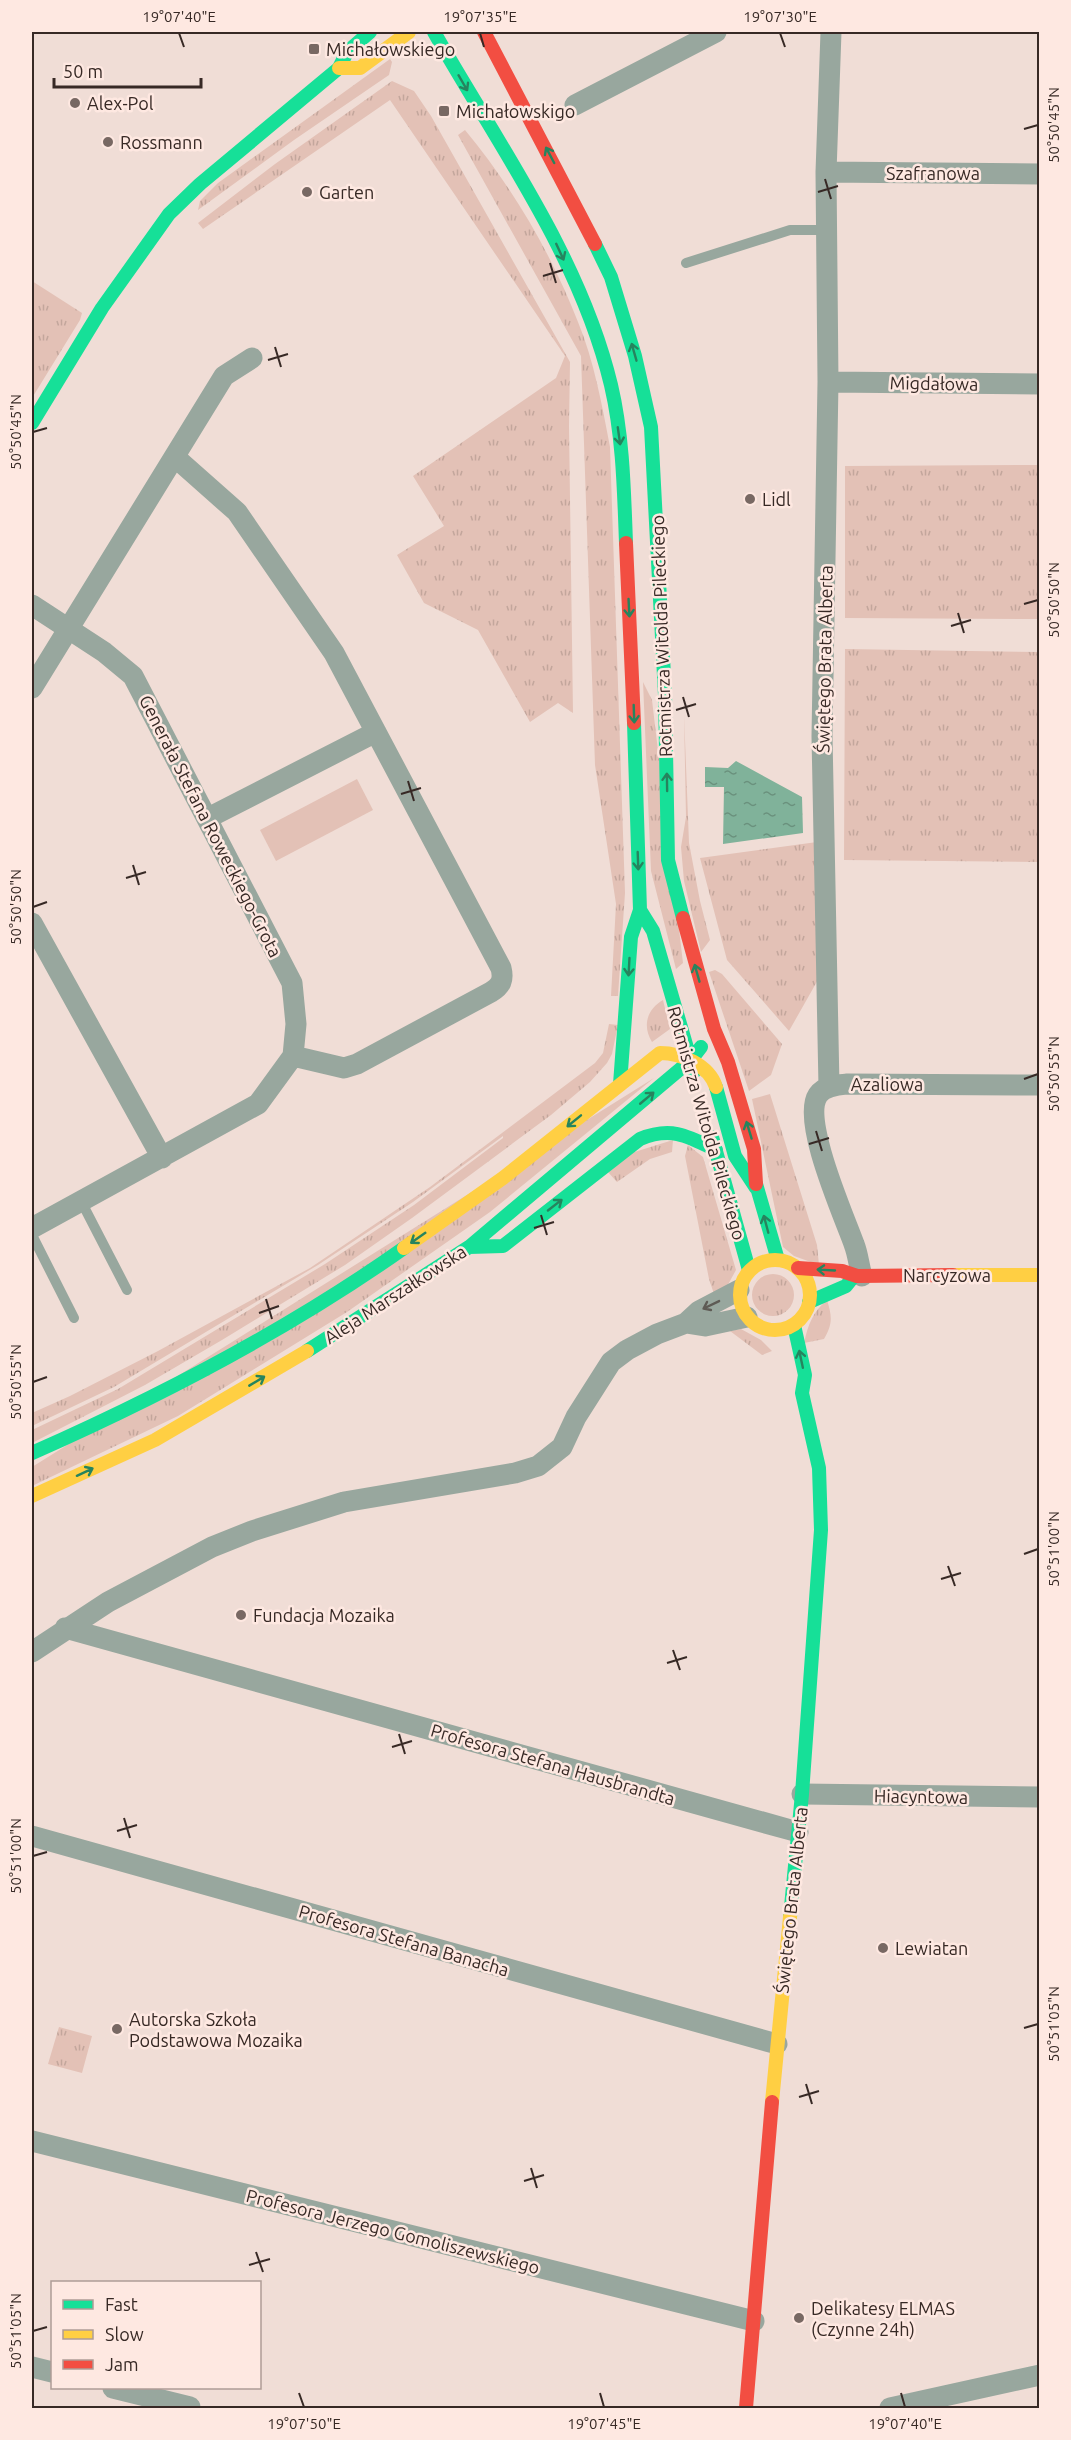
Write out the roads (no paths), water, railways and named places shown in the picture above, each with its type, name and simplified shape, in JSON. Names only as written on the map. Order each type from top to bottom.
[{"type":"main road","points":[[32,423],[102,308],[169,214],[200,184],[339,68],[346,52],[370,32]]},
{"type":"main road","points":[[339,68],[360,68],[409,32]]},
{"type":"main road","name":"Rotmistrza Witolda Pileckiego","points":[[434,32],[553,236],[582,298],[604,362],[620,437],[632,656],[640,910],[631,937],[620,1084]]},
{"type":"main road","name":"Rotmistrza Witolda Pileckiego","points":[[484,32],[575,202],[610,277],[635,356],[651,427],[656,497],[665,695],[668,860],[696,970],[714,1029],[729,1062],[754,1149],[756,1188],[767,1232],[778,1260]]},
{"type":"main road","name":"Rotmistrza Witolda Pileckiego","points":[[640,910],[653,931],[696,1081]]},
{"type":"main road","name":"Aleja Marszałkowska","points":[[32,1496],[155,1440],[221,1403],[329,1338],[469,1247],[691,1060],[714,1029]]},
{"type":"main road","name":"Aleja Marszałkowska","points":[[32,1453],[100,1424],[203,1371],[262,1338],[370,1271],[503,1179],[660,1053],[671,1053],[691,1060]]},
{"type":"main road","points":[[691,1060],[700,1066],[714,1082],[735,1156],[756,1188]]},
{"type":"main road","name":"Rotmistrza Witolda Pileckiego","points":[[708,1121],[749,1270]]},
{"type":"main road","points":[[469,1247],[502,1245],[640,1139],[652,1133],[675,1131],[716,1150]]},
{"type":"main road","points":[[755,1323],[773,1330],[794,1324],[804,1314],[809,1302],[809,1289],[806,1278],[798,1268],[778,1260],[762,1262],[749,1270],[740,1290],[740,1304],[755,1323],[776,1348]]},
{"type":"main road","name":"Narcyzowa","points":[[798,1268],[842,1271],[858,1276],[1040,1275]]},
{"type":"main road","points":[[809,1302],[846,1286],[858,1276]]},
{"type":"main road","name":"Świętego Brata Alberta","points":[[794,1324],[805,1375],[802,1394]]},
{"type":"main road","name":"Świętego Brata Alberta","points":[[746,2409],[777,2044],[802,1794],[821,1530],[819,1468],[802,1394],[791,1378]]},
{"type":"street","points":[[575,105],[716,32]]},
{"type":"street","name":"Świętego Brata Alberta","points":[[829,1087],[822,736],[828,382],[826,172],[831,32]]},
{"type":"street","name":"Szafranowa","points":[[826,172],[1040,174]]},
{"type":"street","points":[[32,688],[176,458],[224,376],[252,358]]},
{"type":"street","name":"Migdałowa","points":[[828,382],[1040,384]]},
{"type":"street","points":[[32,1228],[258,1104],[293,1056],[344,1068],[357,1064],[491,992],[499,987],[503,980],[501,968],[334,653],[249,528],[222,497],[176,458]]},
{"type":"street","name":"Generała Stefana Roweckiego-Grota","points":[[32,605],[104,652],[133,676],[292,983],[296,1024],[293,1056]]},
{"type":"street","points":[[208,818],[376,732]]},
{"type":"street","points":[[32,923],[162,1158]]},
{"type":"street","name":"Azaliowa","points":[[858,1276],[855,1246],[831,1188],[814,1117],[817,1096],[829,1087],[847,1084],[1040,1084]]},
{"type":"street","points":[[32,1652],[65,1628],[171,1568],[212,1547],[252,1531],[344,1502],[515,1473],[538,1466],[562,1447],[576,1417],[611,1362],[627,1350],[657,1334],[686,1323],[699,1311],[740,1290]]},
{"type":"street","points":[[686,1323],[705,1326],[755,1323]]},
{"type":"street","name":"Profesora Stefana Hausbrandta","points":[[65,1628],[798,1832]]},
{"type":"street","name":"Hiacyntowa","points":[[802,1794],[1040,1797]]},
{"type":"street","name":"Profesora Stefana Banacha","points":[[32,1836],[777,2044]]},
{"type":"street","name":"Profesora Jerzego Gomoliszewskiego","points":[[32,2141],[754,2321]]},
{"type":"street","points":[[32,2367],[51,2372]]},
{"type":"street","points":[[890,2409],[1040,2375]]},
{"type":"street","points":[[117,2389],[190,2407]]},
{"type":"lane","points":[[686,263],[790,230],[827,230]]},
{"type":"lane","points":[[81,1202],[127,1290]]},
{"type":"lane","points":[[32,1235],[74,1318]]},
{"type":"water","points":[[736,761],[802,797],[803,833],[723,844],[724,787],[705,787],[705,767],[728,768]]},
{"type":"place","name":"Michałowskiego","points":[[314,49]]},
{"type":"place","name":"Alex-Pol","points":[[75,103]]},
{"type":"place","name":"Michałowskigo","points":[[444,111]]},
{"type":"place","name":"Rossmann","points":[[108,142]]},
{"type":"place","name":"Garten","points":[[307,192]]},
{"type":"place","name":"Lidl","points":[[750,499]]},
{"type":"place","name":"Fundacja Mozaika","points":[[241,1615]]},
{"type":"place","name":"Lewiatan","points":[[883,1948]]},
{"type":"place","name":"Autorska Szkoła Podstawowa Mozaika","points":[[117,2029]]},
{"type":"place","name":"Delikatesy ELMAS (Czynne 24h)","points":[[799,2318]]}]
